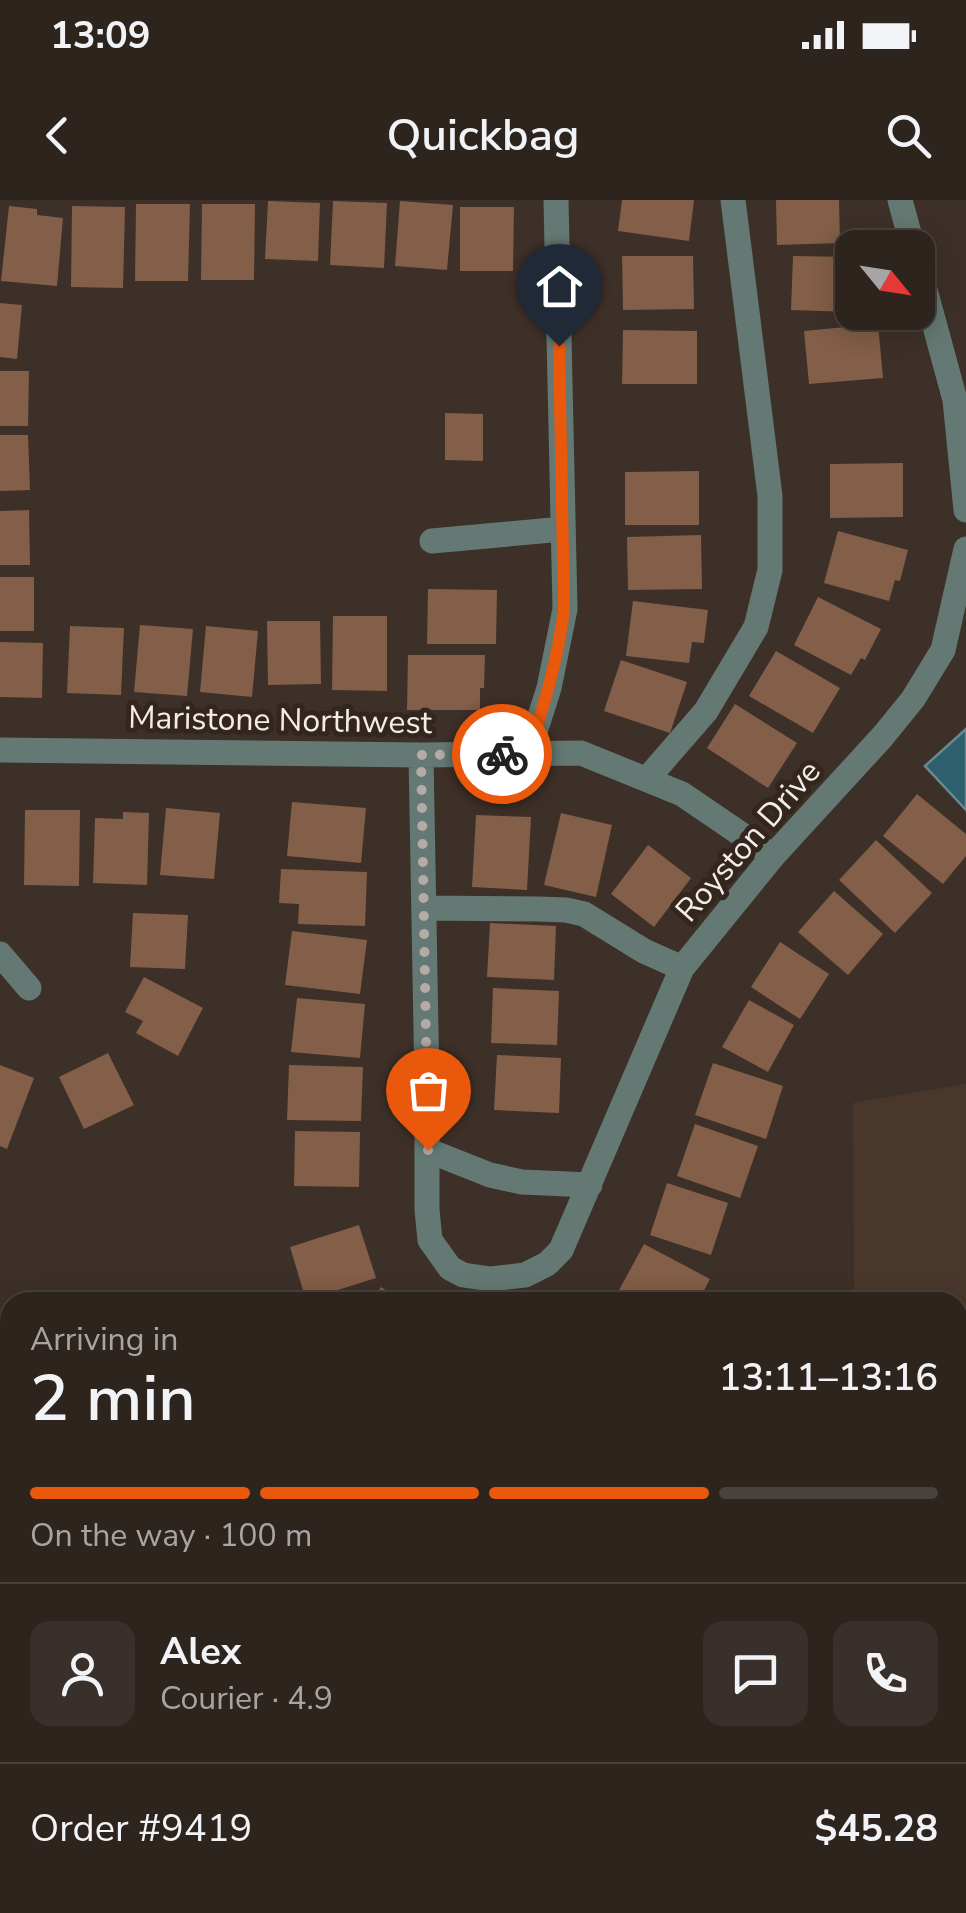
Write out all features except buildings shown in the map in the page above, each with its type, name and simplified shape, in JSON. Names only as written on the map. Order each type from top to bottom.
[{"type":"street","points":[[528,754],[550,688],[564,609],[556,200]]},
{"type":"street","points":[[647,779],[706,711],[756,627],[770,570],[770,496],[733,200]]},
{"type":"street","points":[[900,200],[908,230]]},
{"type":"street","points":[[935,319],[961,402],[966,510]]},
{"type":"street","points":[[432,541],[563,530]]},
{"type":"street","name":"Royston Drive","points":[[421,755],[430,1240],[450,1268],[463,1275],[491,1279],[526,1274],[547,1264],[562,1250],[682,968],[772,856],[913,700],[942,650],[966,550]]},
{"type":"street","name":"Maristone Northwest","points":[[0,750],[581,753],[682,794],[772,856]]},
{"type":"street","points":[[424,908],[552,909],[584,914],[644,952],[682,968]]},
{"type":"street","points":[[0,954],[29,988]]},
{"type":"street","points":[[428,1150],[490,1175],[522,1182],[590,1185]]},
{"type":"shaded area","points":[[966,1084],[966,1292],[854,1292],[853,1103]]},
{"type":"water","points":[[966,729],[966,810],[925,766]]},
{"type":"way so far","points":[[428,1150],[421,755],[502,754]]},
{"type":"route","points":[[502,754],[528,754],[550,688],[561,636],[564,609],[559,346]]}]
